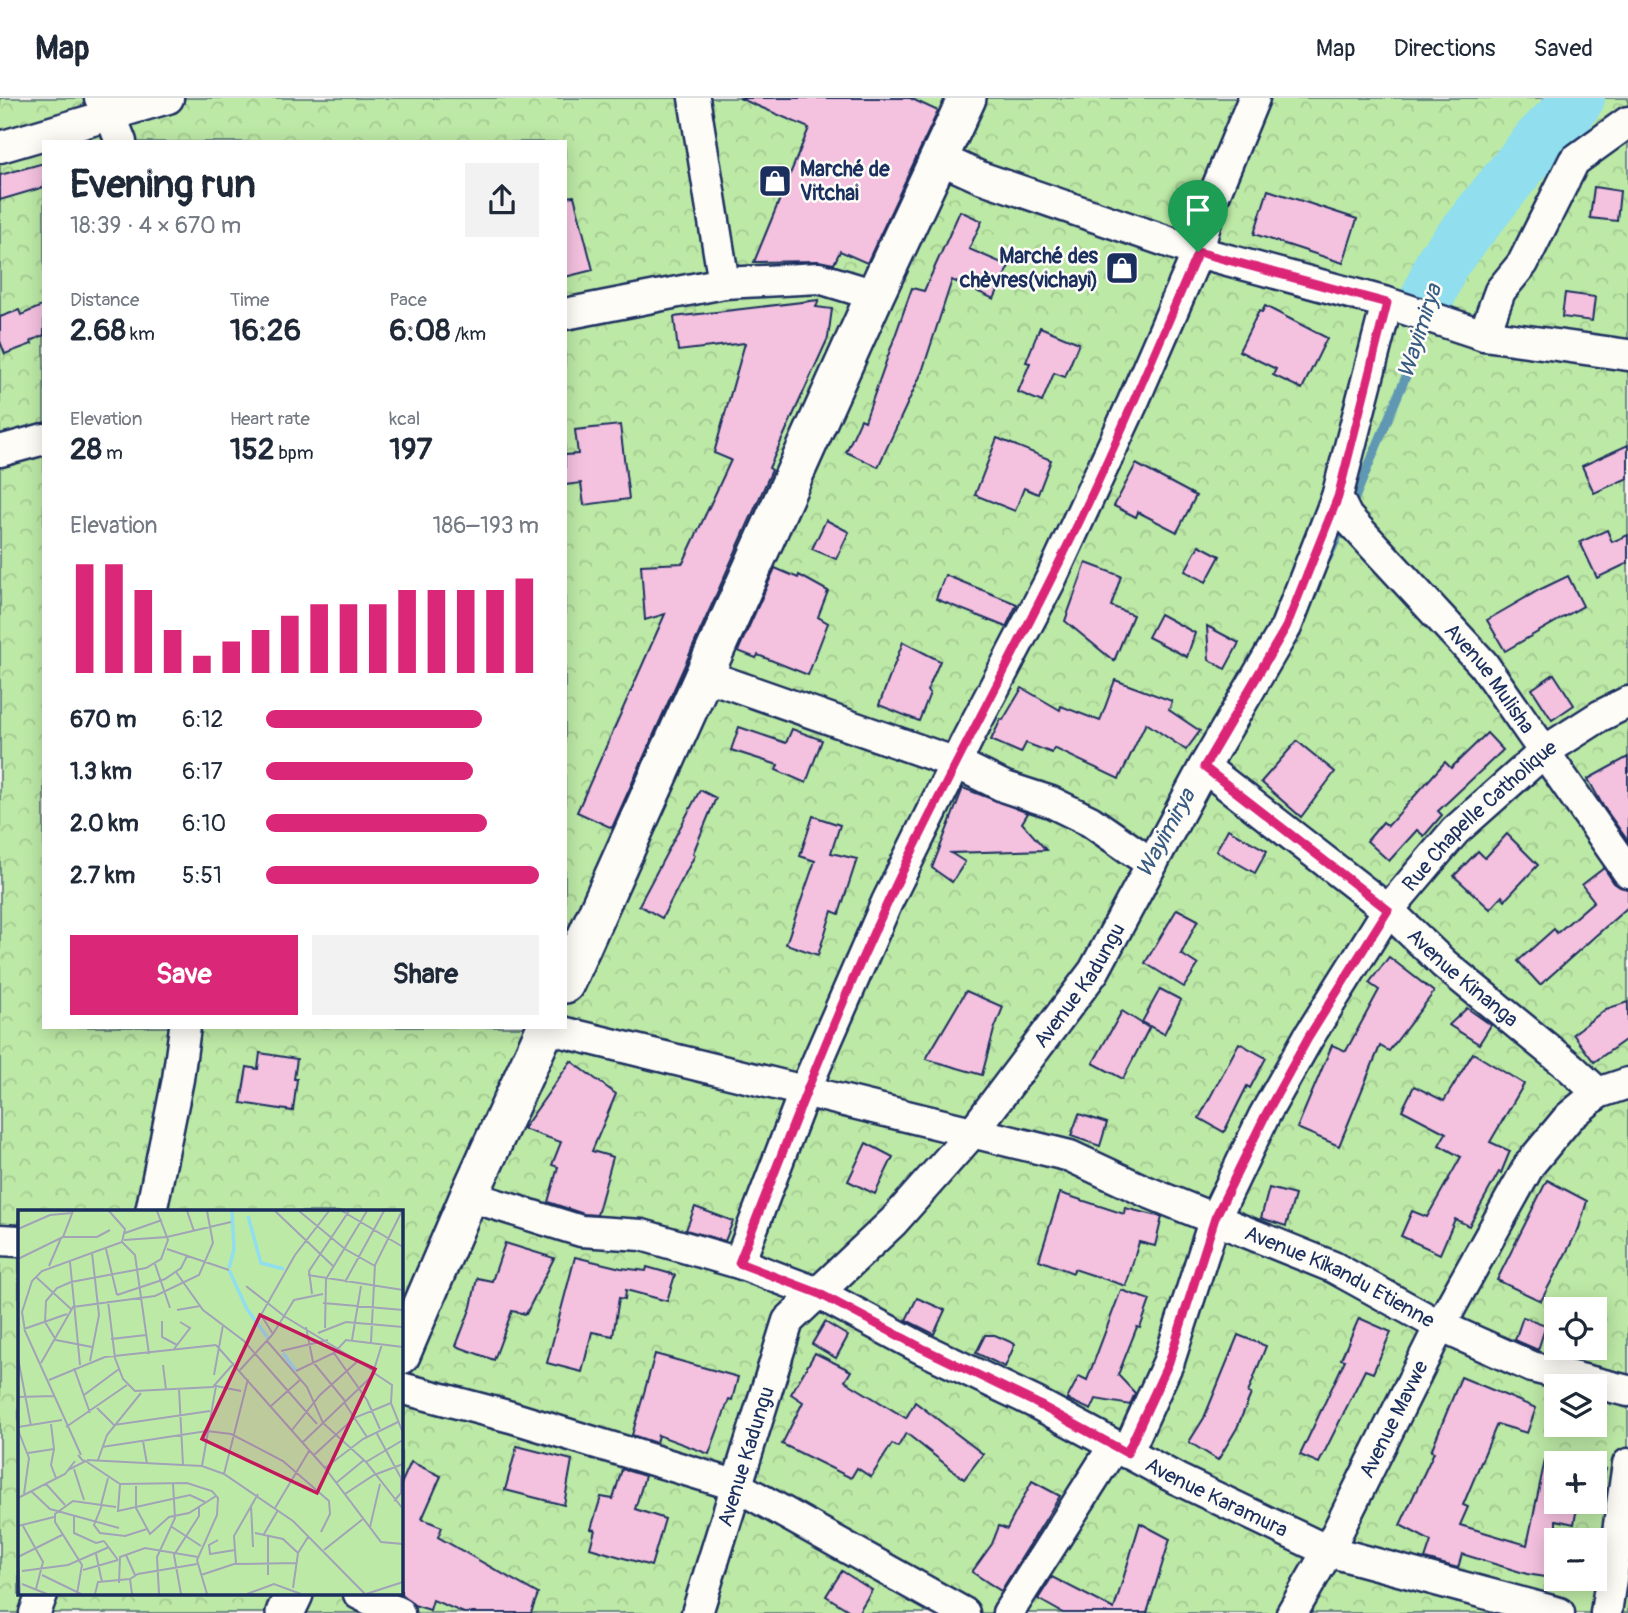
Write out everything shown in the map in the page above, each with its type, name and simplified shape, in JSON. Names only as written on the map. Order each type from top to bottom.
[{"type":"street","points":[[0,147],[105,106],[168,98]]},
{"type":"street","points":[[694,98],[724,283]]},
{"type":"street","points":[[567,980],[875,295],[967,98]]},
{"type":"street","points":[[739,1263],[805,1090],[887,902],[1050,581],[1133,402],[1198,252],[1210,205],[1254,98]]},
{"type":"street","points":[[105,106],[120,140]]},
{"type":"street","points":[[1484,335],[1500,291],[1523,262],[1573,161],[1628,122]]},
{"type":"street","points":[[938,158],[980,177],[1198,252],[1398,306],[1484,335],[1628,355]]},
{"type":"street","points":[[567,314],[724,283],[819,278],[875,295]]},
{"type":"street","name":"Avenue Kadungu","points":[[697,1613],[788,1321],[893,1222],[972,1133],[1094,971],[1204,767],[1286,627],[1338,497],[1398,306]]},
{"type":"street","points":[[0,451],[42,440]]},
{"type":"street","name":"Avenue Mulisha","points":[[1338,497],[1347,517],[1483,664],[1628,872]]},
{"type":"street","points":[[704,675],[957,763],[1004,787],[1051,802],[1090,821],[1152,864]]},
{"type":"street","name":"Rue Chapelle Catholique","points":[[1008,1613],[1120,1449],[1169,1362],[1215,1218],[1265,1116],[1308,1038],[1388,910],[1455,831],[1545,751],[1600,716],[1628,702]]},
{"type":"street","name":"Avenue Kinanga","points":[[1204,767],[1388,910],[1444,964],[1598,1093]]},
{"type":"street","points":[[151,1210],[178,1079],[185,1029]]},
{"type":"street","points":[[402,1350],[409,1312],[469,1196],[546,1029]]},
{"type":"street","name":"Avenue Kikandu Etienne","points":[[550,1029],[1069,1156],[1145,1191],[1333,1267],[1440,1326],[1532,1367],[1628,1391]]},
{"type":"street","points":[[1598,1093],[1628,1083]]},
{"type":"street","name":"Avenue Mavwe","points":[[1292,1613],[1328,1551],[1440,1326],[1530,1164],[1569,1117],[1598,1093]]},
{"type":"street","name":"Avenue Karamura","points":[[469,1196],[581,1231],[642,1235],[739,1263],[818,1293],[922,1348],[1034,1402],[1177,1479],[1328,1551],[1559,1613]]},
{"type":"street","points":[[0,1240],[18,1241]]},
{"type":"street","points":[[402,1388],[511,1417],[735,1485],[964,1613]]},
{"type":"street","points":[[1606,1613],[1628,1464]]},
{"type":"street","points":[[35,1613],[41,1596]]},
{"type":"street","points":[[285,1613],[293,1596]]},
{"type":"street","points":[[363,1596],[399,1613]]},
{"type":"green space","points":[[0,98],[1628,98],[1628,1613],[0,1613]]},
{"type":"building","points":[[739,98],[910,98],[938,111],[867,263],[840,251],[834,264],[818,261],[754,262],[809,128]]},
{"type":"building","points":[[42,164],[42,188],[0,200],[0,175]]},
{"type":"building","points":[[1594,187],[1620,191],[1617,221],[1590,218]]},
{"type":"building","points":[[1268,190],[1357,219],[1343,263],[1254,234]]},
{"type":"building","points":[[574,196],[593,270],[567,276],[567,197]]},
{"type":"building","points":[[960,211],[982,221],[969,249],[1009,266],[994,299],[952,280],[922,372],[878,467],[846,452],[861,419],[865,421],[912,288],[924,291]]},
{"type":"building","points":[[1565,293],[1595,297],[1592,321],[1562,317]]},
{"type":"building","points":[[819,300],[816,307],[832,309],[828,338],[612,828],[577,812],[665,614],[645,620],[641,565],[683,563],[731,460],[714,453],[745,343],[678,351],[674,317]]},
{"type":"building","points":[[42,306],[42,336],[31,341],[32,344],[5,354],[0,341],[0,317],[19,310],[21,315]]},
{"type":"building","points":[[1265,306],[1327,338],[1302,389],[1273,375],[1276,369],[1239,351],[1259,311],[1262,312]]},
{"type":"building","points":[[1040,327],[1079,343],[1065,377],[1054,373],[1042,402],[1018,392]]},
{"type":"building","points":[[620,425],[629,499],[584,505],[581,483],[567,485],[567,455],[578,454],[575,430]]},
{"type":"building","points":[[997,438],[1051,460],[1038,494],[1024,488],[1015,511],[975,495]]},
{"type":"building","points":[[1628,445],[1628,478],[1594,493],[1582,466]]},
{"type":"building","points":[[1136,464],[1196,496],[1177,532],[1138,512],[1136,517],[1114,506]]},
{"type":"building","points":[[826,520],[849,532],[836,559],[812,549]]},
{"type":"building","points":[[1607,530],[1612,542],[1628,535],[1628,563],[1597,578],[1580,542]]},
{"type":"building","points":[[1199,545],[1220,556],[1206,582],[1185,571]]},
{"type":"building","points":[[1086,563],[1121,576],[1111,606],[1133,615],[1114,661],[1065,621]]},
{"type":"building","points":[[775,568],[798,578],[799,575],[828,591],[818,617],[828,623],[808,675],[758,655],[756,658],[738,651]]},
{"type":"building","points":[[945,575],[1017,604],[1006,627],[936,599]]},
{"type":"building","points":[[1568,576],[1583,606],[1505,651],[1487,620]]},
{"type":"building","points":[[1160,614],[1195,633],[1187,657],[1148,637]]},
{"type":"building","points":[[1207,626],[1239,643],[1225,669],[1209,660]]},
{"type":"building","points":[[903,642],[940,661],[927,691],[930,693],[919,721],[879,705]]},
{"type":"building","points":[[1554,674],[1574,705],[1552,720],[1532,689]]},
{"type":"building","points":[[1115,680],[1172,701],[1169,710],[1200,731],[1186,750],[1146,723],[1119,779],[1054,748],[1052,753],[1026,743],[1021,753],[991,740],[1001,719],[1003,720],[1022,688],[1060,710],[1061,706],[1100,721]]},
{"type":"building","points":[[739,727],[786,743],[792,729],[822,740],[806,783],[776,770],[778,765],[731,750]]},
{"type":"building","points":[[1487,733],[1503,750],[1438,811],[1442,815],[1424,836],[1417,830],[1389,861],[1367,841],[1383,822],[1388,826],[1445,762],[1451,768]]},
{"type":"building","points":[[1297,741],[1335,772],[1301,817],[1261,782]]},
{"type":"building","points":[[1628,757],[1628,841],[1588,779]]},
{"type":"building","points":[[963,788],[1028,813],[1022,823],[1046,850],[951,853],[965,862],[952,882],[932,868]]},
{"type":"building","points":[[700,790],[716,798],[693,853],[695,855],[662,918],[639,905]]},
{"type":"building","points":[[813,816],[840,825],[831,853],[857,859],[839,914],[832,911],[818,955],[786,944],[815,861],[800,856]]},
{"type":"building","points":[[1228,829],[1267,851],[1255,873],[1216,851]]},
{"type":"building","points":[[1507,834],[1538,865],[1505,900],[1502,896],[1490,909],[1454,876],[1478,851],[1485,858]]},
{"type":"building","points":[[1604,868],[1614,883],[1628,889],[1628,907],[1540,985],[1518,961],[1554,929],[1557,933],[1594,901],[1582,885]]},
{"type":"building","points":[[1177,909],[1198,920],[1181,954],[1198,965],[1184,987],[1145,963]]},
{"type":"building","points":[[1389,957],[1434,992],[1389,1051],[1380,1046],[1339,1146],[1297,1128],[1332,1045],[1346,1051],[1379,990],[1369,983]]},
{"type":"building","points":[[1160,989],[1181,1000],[1164,1034],[1142,1022]]},
{"type":"building","points":[[966,991],[1003,1007],[982,1075],[926,1059]]},
{"type":"building","points":[[1628,1002],[1628,1038],[1594,1062],[1573,1034],[1606,1009]]},
{"type":"building","points":[[1467,1008],[1491,1025],[1479,1044],[1449,1025]]},
{"type":"building","points":[[1122,1011],[1149,1028],[1123,1079],[1093,1063]]},
{"type":"building","points":[[1239,1043],[1266,1058],[1250,1088],[1247,1086],[1224,1132],[1199,1118]]},
{"type":"building","points":[[260,1053],[297,1059],[293,1111],[241,1103],[247,1067],[258,1069]]},
{"type":"building","points":[[1473,1053],[1524,1084],[1490,1142],[1510,1151],[1501,1173],[1499,1172],[1469,1226],[1455,1219],[1440,1254],[1401,1236],[1412,1211],[1427,1217],[1461,1157],[1439,1145],[1446,1133],[1402,1110],[1414,1086],[1444,1101]]},
{"type":"building","points":[[571,1061],[616,1094],[592,1151],[613,1157],[597,1215],[584,1214],[548,1202],[558,1167],[552,1165],[561,1142],[523,1129]]},
{"type":"building","points":[[1079,1114],[1107,1123],[1100,1146],[1071,1136]]},
{"type":"building","points":[[866,1143],[893,1157],[875,1194],[848,1181]]},
{"type":"building","points":[[1547,1180],[1587,1201],[1579,1228],[1541,1301],[1497,1280]]},
{"type":"building","points":[[1269,1188],[1295,1195],[1286,1226],[1261,1218]]},
{"type":"building","points":[[1060,1193],[1124,1214],[1125,1208],[1162,1217],[1155,1246],[1139,1242],[1126,1286],[1074,1269],[1073,1273],[1039,1260]]},
{"type":"building","points":[[695,1207],[733,1221],[725,1241],[686,1230]]},
{"type":"building","points":[[505,1243],[554,1258],[526,1314],[512,1311],[494,1360],[456,1346],[471,1307],[477,1278],[492,1281]]},
{"type":"building","points":[[575,1257],[621,1268],[646,1271],[647,1267],[675,1275],[667,1301],[626,1290],[625,1299],[619,1298],[613,1336],[592,1332],[582,1372],[547,1363]]},
{"type":"building","points":[[1121,1290],[1150,1300],[1118,1375],[1135,1393],[1130,1405],[1096,1399],[1091,1410],[1067,1399],[1079,1376],[1087,1380]]},
{"type":"building","points":[[917,1298],[945,1310],[934,1334],[906,1320]]},
{"type":"building","points":[[1523,1317],[1544,1324],[1538,1350],[1515,1340]]},
{"type":"building","points":[[1359,1318],[1391,1332],[1373,1373],[1365,1370],[1319,1463],[1300,1455],[1345,1360],[1341,1359]]},
{"type":"building","points":[[825,1322],[848,1336],[836,1358],[812,1344]]},
{"type":"building","points":[[985,1335],[995,1335],[1015,1344],[1005,1367],[976,1353]]},
{"type":"building","points":[[1238,1335],[1266,1346],[1237,1428],[1218,1460],[1189,1442],[1204,1418]]},
{"type":"building","points":[[815,1353],[851,1371],[845,1381],[906,1418],[915,1402],[983,1454],[964,1479],[906,1433],[898,1447],[892,1444],[871,1477],[857,1468],[851,1478],[782,1444],[803,1402],[791,1394]]},
{"type":"building","points":[[655,1354],[738,1377],[732,1400],[729,1399],[709,1454],[658,1435],[656,1443],[632,1435]]},
{"type":"building","points":[[1461,1377],[1536,1408],[1527,1433],[1497,1424],[1463,1505],[1468,1507],[1460,1525],[1527,1545],[1544,1465],[1544,1514],[1576,1514],[1574,1524],[1556,1520],[1556,1528],[1544,1528],[1544,1577],[1462,1554],[1458,1568],[1425,1559],[1431,1541],[1400,1525],[1434,1452],[1431,1451]]},
{"type":"building","points":[[517,1446],[572,1460],[564,1505],[505,1490]]},
{"type":"building","points":[[411,1462],[441,1476],[422,1519],[442,1527],[438,1537],[538,1594],[531,1613],[464,1613],[433,1600],[430,1610],[414,1605],[402,1595],[402,1482]]},
{"type":"building","points":[[622,1469],[645,1476],[635,1509],[665,1519],[651,1566],[590,1548],[595,1530],[591,1529],[601,1497],[613,1499]]},
{"type":"building","points":[[1032,1481],[1060,1496],[1001,1591],[972,1572],[992,1544],[999,1526],[1007,1529]]},
{"type":"building","points":[[1140,1523],[1170,1539],[1147,1613],[1063,1613],[1038,1599],[1052,1577],[1114,1609]]},
{"type":"building","points":[[842,1571],[872,1590],[858,1613],[853,1613],[826,1596]]},
{"type":"waterway","name":"Wayimirya","points":[[1426,302],[1442,263],[1539,141],[1578,98]]},
{"type":"waterway","name":"Wayimirya","points":[[1350,510],[1409,369],[1421,321]]},
{"type":"waterway","name":"Wayimirya","points":[[1328,558],[1344,523]]},
{"type":"place","name":"Marché de Vitchai","points":[[775,181]]},
{"type":"place","name":"Marché des chèvres(vichayi)","points":[[1122,268]]},
{"type":"route","points":[[1198,252],[1387,303],[1338,497],[1286,627],[1204,767],[1388,910],[1308,1038],[1265,1116],[1215,1218],[1169,1362],[1127,1453],[1034,1402],[922,1348],[818,1293],[739,1263],[805,1090],[887,902],[1050,581],[1133,402],[1198,252]]}]
